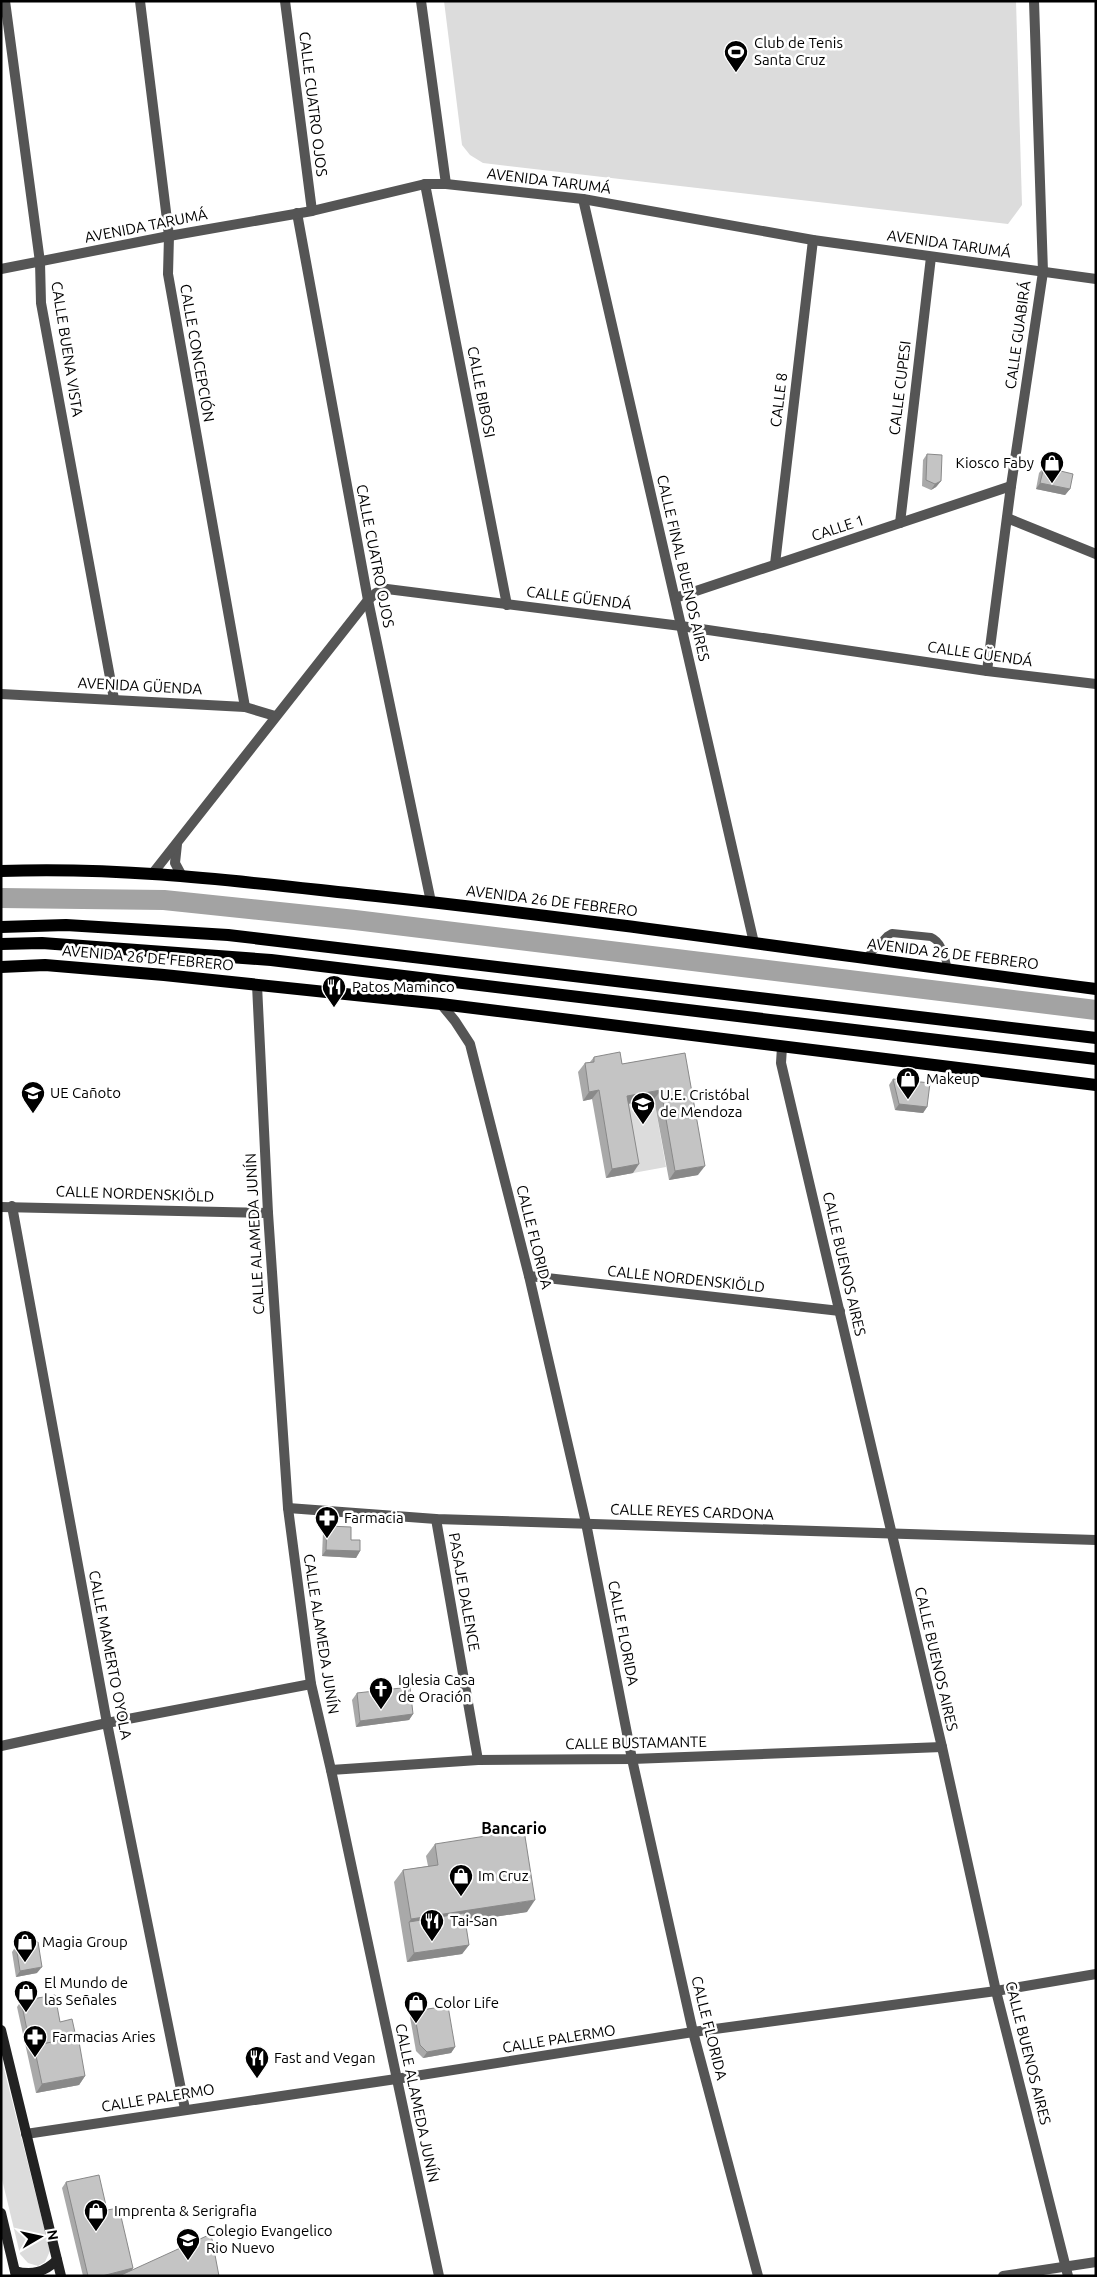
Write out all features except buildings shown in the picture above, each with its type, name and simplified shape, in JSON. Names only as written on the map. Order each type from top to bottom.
[{"type":"main road","name":"AVENIDA 26 DE FEBRERO","points":[[1,871],[63,869],[153,873],[431,902],[1096,989]]},
{"type":"main road","name":"AVENIDA 26 DE FEBRERO","points":[[1,927],[84,926],[228,935],[1096,1038]]},
{"type":"main road","name":"AVENIDA 26 DE FEBRERO","points":[[1,944],[42,942],[271,960],[1096,1059]]},
{"type":"main road","name":"AVENIDA 26 DE FEBRERO","points":[[1,967],[45,965],[441,1004],[1096,1085]]},
{"type":"main road","points":[[1,2030],[61,2276]]},
{"type":"main road","points":[[1,2214],[16,2273],[38,2272],[57,2260]]},
{"type":"street","name":"CALLE BUENA VISTA","points":[[5,1],[40,262],[41,303],[114,699]]},
{"type":"street","name":"CALLE CONCEPCIÓN","points":[[140,1],[169,236],[168,274],[245,707]]},
{"type":"street","name":"CALLE CUATRO OJOS","points":[[285,1],[312,211]]},
{"type":"street","points":[[421,1],[446,184]]},
{"type":"street","name":"CALLE GUABIRÁ","points":[[986,671],[1042,272],[1034,1]]},
{"type":"street","name":"AVENIDA TARUMÁ","points":[[1,270],[169,236],[312,211],[425,184],[446,184],[583,198],[813,240],[1096,279]]},
{"type":"street","name":"CALLE BIBOSI","points":[[425,184],[507,605]]},
{"type":"street","name":"CALLE FINAL BUENOS AIRES","points":[[583,198],[754,943]]},
{"type":"street","name":"CALLE CUATRO OJOS","points":[[297,213],[368,600],[431,902]]},
{"type":"street","name":"CALLE 8","points":[[775,564],[813,240]]},
{"type":"street","name":"CALLE CUPESI","points":[[900,523],[931,257]]},
{"type":"street","name":"CALLE 1","points":[[675,598],[1011,486]]},
{"type":"street","points":[[1007,518],[1096,554]]},
{"type":"street","name":"CALLE GÜENDÁ","points":[[153,873],[368,600],[376,593],[387,589],[681,626],[986,671],[1096,684]]},
{"type":"street","name":"AVENIDA GÜENDA","points":[[1,694],[245,707],[275,716]]},
{"type":"street","points":[[177,843],[175,863],[182,876]]},
{"type":"street","name":"CALLE ALAMEDA JUNÍN","points":[[256,985],[268,1213],[288,1508],[311,1684],[439,2276]]},
{"type":"street","name":"CALLE FLORIDA","points":[[441,1004],[456,1021],[470,1044],[529,1276],[586,1523],[632,1759],[693,2032],[758,2276]]},
{"type":"street","name":"CALLE BUENOS AIRES","points":[[782,1047],[782,1063],[942,1747],[996,1991],[1067,2272]]},
{"type":"street","name":"CALLE MAMERTO OYOLA","points":[[12,1206],[107,1723],[185,2109]]},
{"type":"street","name":"CALLE NORDENSKIÖLD","points":[[1,1207],[268,1213]]},
{"type":"street","name":"CALLE NORDENSKIÖLD","points":[[529,1276],[840,1311]]},
{"type":"street","name":"CALLE REYES CARDONA","points":[[288,1508],[436,1518],[1096,1540]]},
{"type":"street","name":"PASAJE DALENCE","points":[[436,1518],[478,1760]]},
{"type":"street","points":[[1,1746],[107,1723],[311,1684]]},
{"type":"street","name":"CALLE BUSTAMANTE","points":[[331,1770],[478,1760],[632,1759],[942,1747]]},
{"type":"street","name":"CALLE PALERMO","points":[[26,2134],[185,2109],[396,2080],[693,2032],[996,1991],[1096,1974]]},
{"type":"street","points":[[1003,2276],[1067,2272],[1096,2262]]},
{"type":"lane","points":[[865,959],[886,936],[892,933],[931,937],[940,944],[948,970]]},
{"type":"shaded area","name":"Club de Tenis Santa Cruz","points":[[444,1],[1016,1],[1022,205],[1008,224],[483,163],[470,155],[462,145]]},
{"type":"shaded area","points":[[654,1099],[666,1167],[633,1173],[621,1105]]},
{"type":"shaded area","points":[[1,2057],[50,2251],[45,2262],[38,2266],[28,2263],[20,2254],[1,2175]]},
{"type":"waterway","points":[[1,898],[164,900],[355,920],[1096,1010]]},
{"type":"place","name":"Club de Tenis Santa Cruz","points":[[736,73]]},
{"type":"place","name":"Kiosco Faby","points":[[1052,484]]},
{"type":"place","name":"Patos Maminco","points":[[334,1008]]},
{"type":"place","name":"Makeup","points":[[908,1100]]},
{"type":"place","name":"UE Cañoto","points":[[33,1114]]},
{"type":"place","name":"U.E. Cristóbal de Mendoza","points":[[643,1125]]},
{"type":"place","name":"Farmacia","points":[[327,1539]]},
{"type":"place","name":"Iglesia Casa de Oración","points":[[381,1710]]},
{"type":"place","name":"Im Cruz","points":[[461,1897]]},
{"type":"place","name":"Tai-San","points":[[432,1942]]},
{"type":"place","name":"Magia Group","points":[[25,1963]]},
{"type":"place","name":"El Mundo de las Señales","points":[[26,2013]]},
{"type":"place","name":"Color Life","points":[[416,2024]]},
{"type":"place","name":"Farmacias Aries","points":[[35,2058]]},
{"type":"place","name":"Fast and Vegan","points":[[257,2079]]},
{"type":"place","name":"Imprenta & Serigrafia","points":[[96,2232]]},
{"type":"place","name":"Colegio Evangelico Rio Nuevo","points":[[188,2261]]},
{"type":"district","name":"Bancario","points":[[514,1828]]}]
